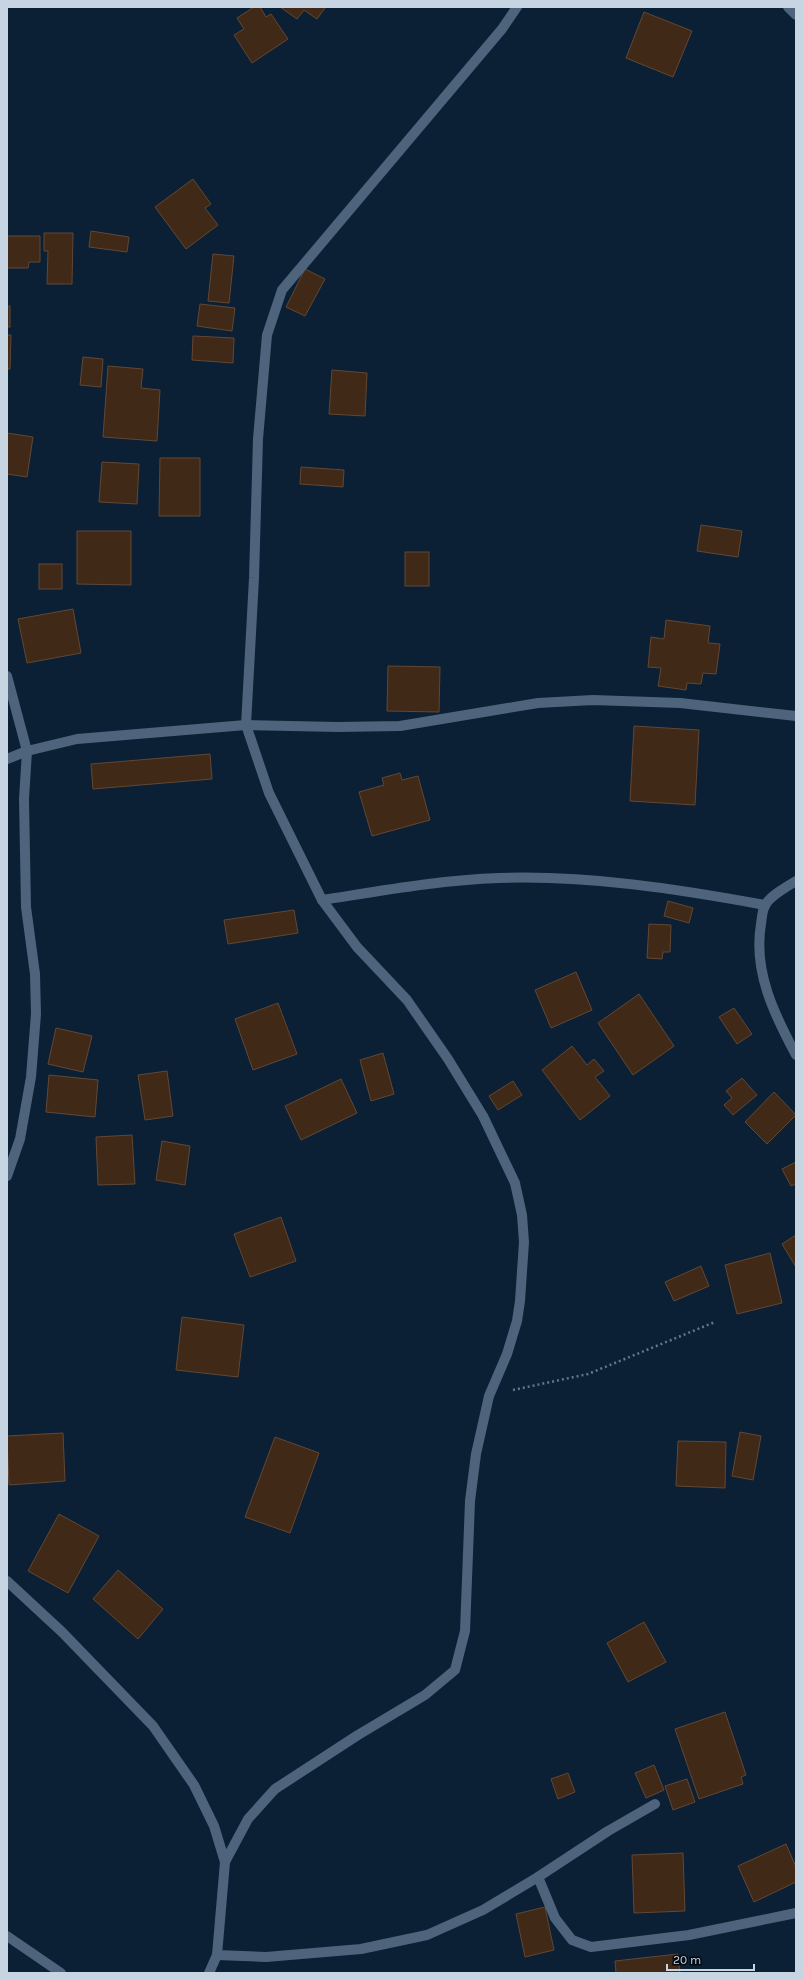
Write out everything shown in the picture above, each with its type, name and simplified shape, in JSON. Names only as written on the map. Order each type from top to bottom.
[{"type":"street","points":[[209,1973],[217,1955],[226,1862],[248,1818],[276,1788],[358,1735],[424,1695],[455,1670],[465,1631],[470,1501],[476,1454],[489,1396],[507,1354],[517,1321],[520,1301],[524,1242],[522,1214],[515,1184],[483,1116],[436,1041],[407,1000],[357,947],[322,900],[269,793],[246,725],[254,578],[258,439],[267,335],[282,290],[502,29],[517,7]]},
{"type":"street","points":[[788,7],[796,15]]},
{"type":"street","points":[[7,676],[27,751],[24,799],[26,899],[36,974],[36,1014],[31,1077],[20,1139],[7,1176]]},
{"type":"street","points":[[7,759],[27,751],[77,739],[246,725],[338,727],[400,726],[538,703],[593,700],[680,703],[796,716]]},
{"type":"street","points":[[322,900],[440,884],[497,878],[529,877],[584,879],[687,892],[765,905]]},
{"type":"street","points":[[796,881],[782,890],[765,905],[758,940],[761,970],[774,1013],[796,1055]]},
{"type":"street","points":[[7,1581],[62,1632],[153,1726],[194,1785],[214,1826],[226,1862]]},
{"type":"street","points":[[217,1955],[266,1957],[361,1949],[427,1935],[483,1910],[538,1877],[608,1831],[655,1804]]},
{"type":"street","points":[[538,1877],[556,1918],[572,1940],[591,1947],[689,1935],[796,1913]]},
{"type":"street","points":[[7,1936],[61,1973]]},
{"type":"path","points":[[489,1396],[588,1374],[715,1322]]},
{"type":"building","points":[[254,7],[260,7],[266,17],[271,14],[288,39],[252,63],[234,35],[244,29],[237,18]]},
{"type":"building","points":[[280,7],[325,8],[317,19],[304,10],[297,19]]},
{"type":"building","points":[[644,12],[692,31],[673,77],[626,58]]},
{"type":"building","points":[[193,179],[211,204],[205,208],[218,225],[186,249],[155,207]]},
{"type":"building","points":[[91,231],[129,237],[127,252],[89,247]]},
{"type":"building","points":[[44,233],[73,233],[72,284],[47,284],[48,251],[44,251]]},
{"type":"building","points":[[7,236],[40,236],[40,262],[29,262],[28,268],[7,268]]},
{"type":"building","points":[[213,254],[234,256],[229,303],[208,301]]},
{"type":"building","points":[[305,269],[325,279],[305,316],[286,307]]},
{"type":"building","points":[[200,304],[235,308],[232,331],[197,326]]},
{"type":"building","points":[[7,306],[10,306],[10,327],[7,327]]},
{"type":"building","points":[[7,335],[11,335],[10,369],[7,369]]},
{"type":"building","points":[[193,336],[234,338],[233,363],[192,360]]},
{"type":"building","points":[[83,357],[103,359],[101,387],[80,385]]},
{"type":"building","points":[[108,366],[143,369],[141,388],[160,390],[157,441],[103,437]]},
{"type":"building","points":[[332,370],[367,373],[365,416],[329,414]]},
{"type":"building","points":[[7,433],[33,437],[27,477],[7,474]]},
{"type":"building","points":[[160,458],[200,458],[200,516],[159,516]]},
{"type":"building","points":[[102,462],[139,464],[137,504],[99,502]]},
{"type":"building","points":[[301,467],[344,470],[343,487],[300,484]]},
{"type":"building","points":[[701,525],[742,531],[738,557],[697,551]]},
{"type":"building","points":[[77,531],[131,531],[131,585],[77,584]]},
{"type":"building","points":[[405,552],[429,552],[429,586],[405,586]]},
{"type":"building","points":[[39,564],[62,564],[62,589],[39,589]]},
{"type":"building","points":[[73,609],[81,653],[27,663],[18,619]]},
{"type":"building","points":[[666,620],[710,626],[708,643],[720,644],[716,674],[703,673],[701,684],[687,683],[686,690],[658,686],[661,668],[648,667],[651,637],[664,639]]},
{"type":"building","points":[[388,666],[440,667],[439,712],[387,711]]},
{"type":"building","points":[[634,726],[699,730],[695,805],[630,801]]},
{"type":"building","points":[[210,754],[212,779],[93,789],[91,764]]},
{"type":"building","points":[[400,773],[402,780],[418,776],[430,820],[372,836],[359,792],[384,785],[382,778]]},
{"type":"building","points":[[668,901],[693,908],[689,923],[664,916]]},
{"type":"building","points":[[294,910],[298,933],[228,944],[224,920]]},
{"type":"building","points":[[649,924],[671,925],[670,952],[663,952],[662,959],[647,958]]},
{"type":"building","points":[[576,972],[592,1010],[551,1028],[535,990]]},
{"type":"building","points":[[639,994],[674,1046],[633,1075],[598,1023]]},
{"type":"building","points":[[278,1003],[297,1054],[253,1070],[235,1019]]},
{"type":"building","points":[[734,1008],[752,1034],[737,1044],[719,1017]]},
{"type":"building","points":[[56,1028],[92,1036],[83,1072],[48,1064]]},
{"type":"building","points":[[572,1046],[587,1065],[594,1059],[604,1071],[595,1077],[610,1096],[580,1120],[542,1070]]},
{"type":"building","points":[[383,1053],[394,1094],[371,1101],[360,1060]]},
{"type":"building","points":[[167,1071],[173,1116],[145,1120],[138,1075]]},
{"type":"building","points":[[49,1075],[98,1080],[95,1117],[46,1112]]},
{"type":"building","points":[[742,1078],[757,1095],[733,1115],[724,1105],[732,1098],[726,1091]]},
{"type":"building","points":[[341,1079],[357,1113],[301,1140],[285,1106]]},
{"type":"building","points":[[513,1081],[522,1095],[498,1110],[489,1096]]},
{"type":"building","points":[[774,1092],[796,1115],[767,1144],[745,1122]]},
{"type":"building","points":[[132,1135],[135,1184],[98,1185],[96,1137]]},
{"type":"building","points":[[162,1141],[190,1146],[185,1185],[156,1180]]},
{"type":"building","points":[[796,1162],[796,1184],[791,1186],[782,1169]]},
{"type":"building","points":[[281,1217],[296,1261],[250,1277],[234,1234]]},
{"type":"building","points":[[796,1235],[796,1267],[782,1244]]},
{"type":"building","points":[[770,1253],[782,1303],[737,1314],[725,1265]]},
{"type":"building","points":[[701,1266],[709,1286],[674,1301],[665,1282]]},
{"type":"building","points":[[182,1317],[244,1325],[238,1377],[176,1370]]},
{"type":"building","points":[[740,1432],[761,1436],[753,1480],[732,1476]]},
{"type":"building","points":[[63,1433],[65,1481],[9,1485],[7,1436]]},
{"type":"building","points":[[275,1437],[319,1453],[290,1533],[245,1517]]},
{"type":"building","points":[[678,1441],[726,1442],[725,1488],[676,1486]]},
{"type":"building","points":[[59,1514],[99,1536],[68,1593],[28,1571]]},
{"type":"building","points":[[118,1570],[163,1609],[138,1639],[93,1599]]},
{"type":"building","points":[[644,1622],[666,1662],[628,1682],[607,1643]]},
{"type":"building","points":[[725,1712],[746,1775],[741,1777],[743,1784],[699,1799],[675,1729]]},
{"type":"building","points":[[654,1765],[664,1790],[646,1798],[635,1773]]},
{"type":"building","points":[[568,1773],[575,1792],[558,1799],[551,1779]]},
{"type":"building","points":[[687,1779],[695,1802],[673,1810],[665,1786]]},
{"type":"building","points":[[786,1844],[796,1867],[796,1882],[754,1902],[738,1866]]},
{"type":"building","points":[[683,1853],[685,1911],[634,1913],[632,1855]]},
{"type":"building","points":[[545,1907],[554,1950],[525,1957],[516,1914]]},
{"type":"building","points":[[678,1954],[680,1973],[616,1973],[615,1961]]}]
